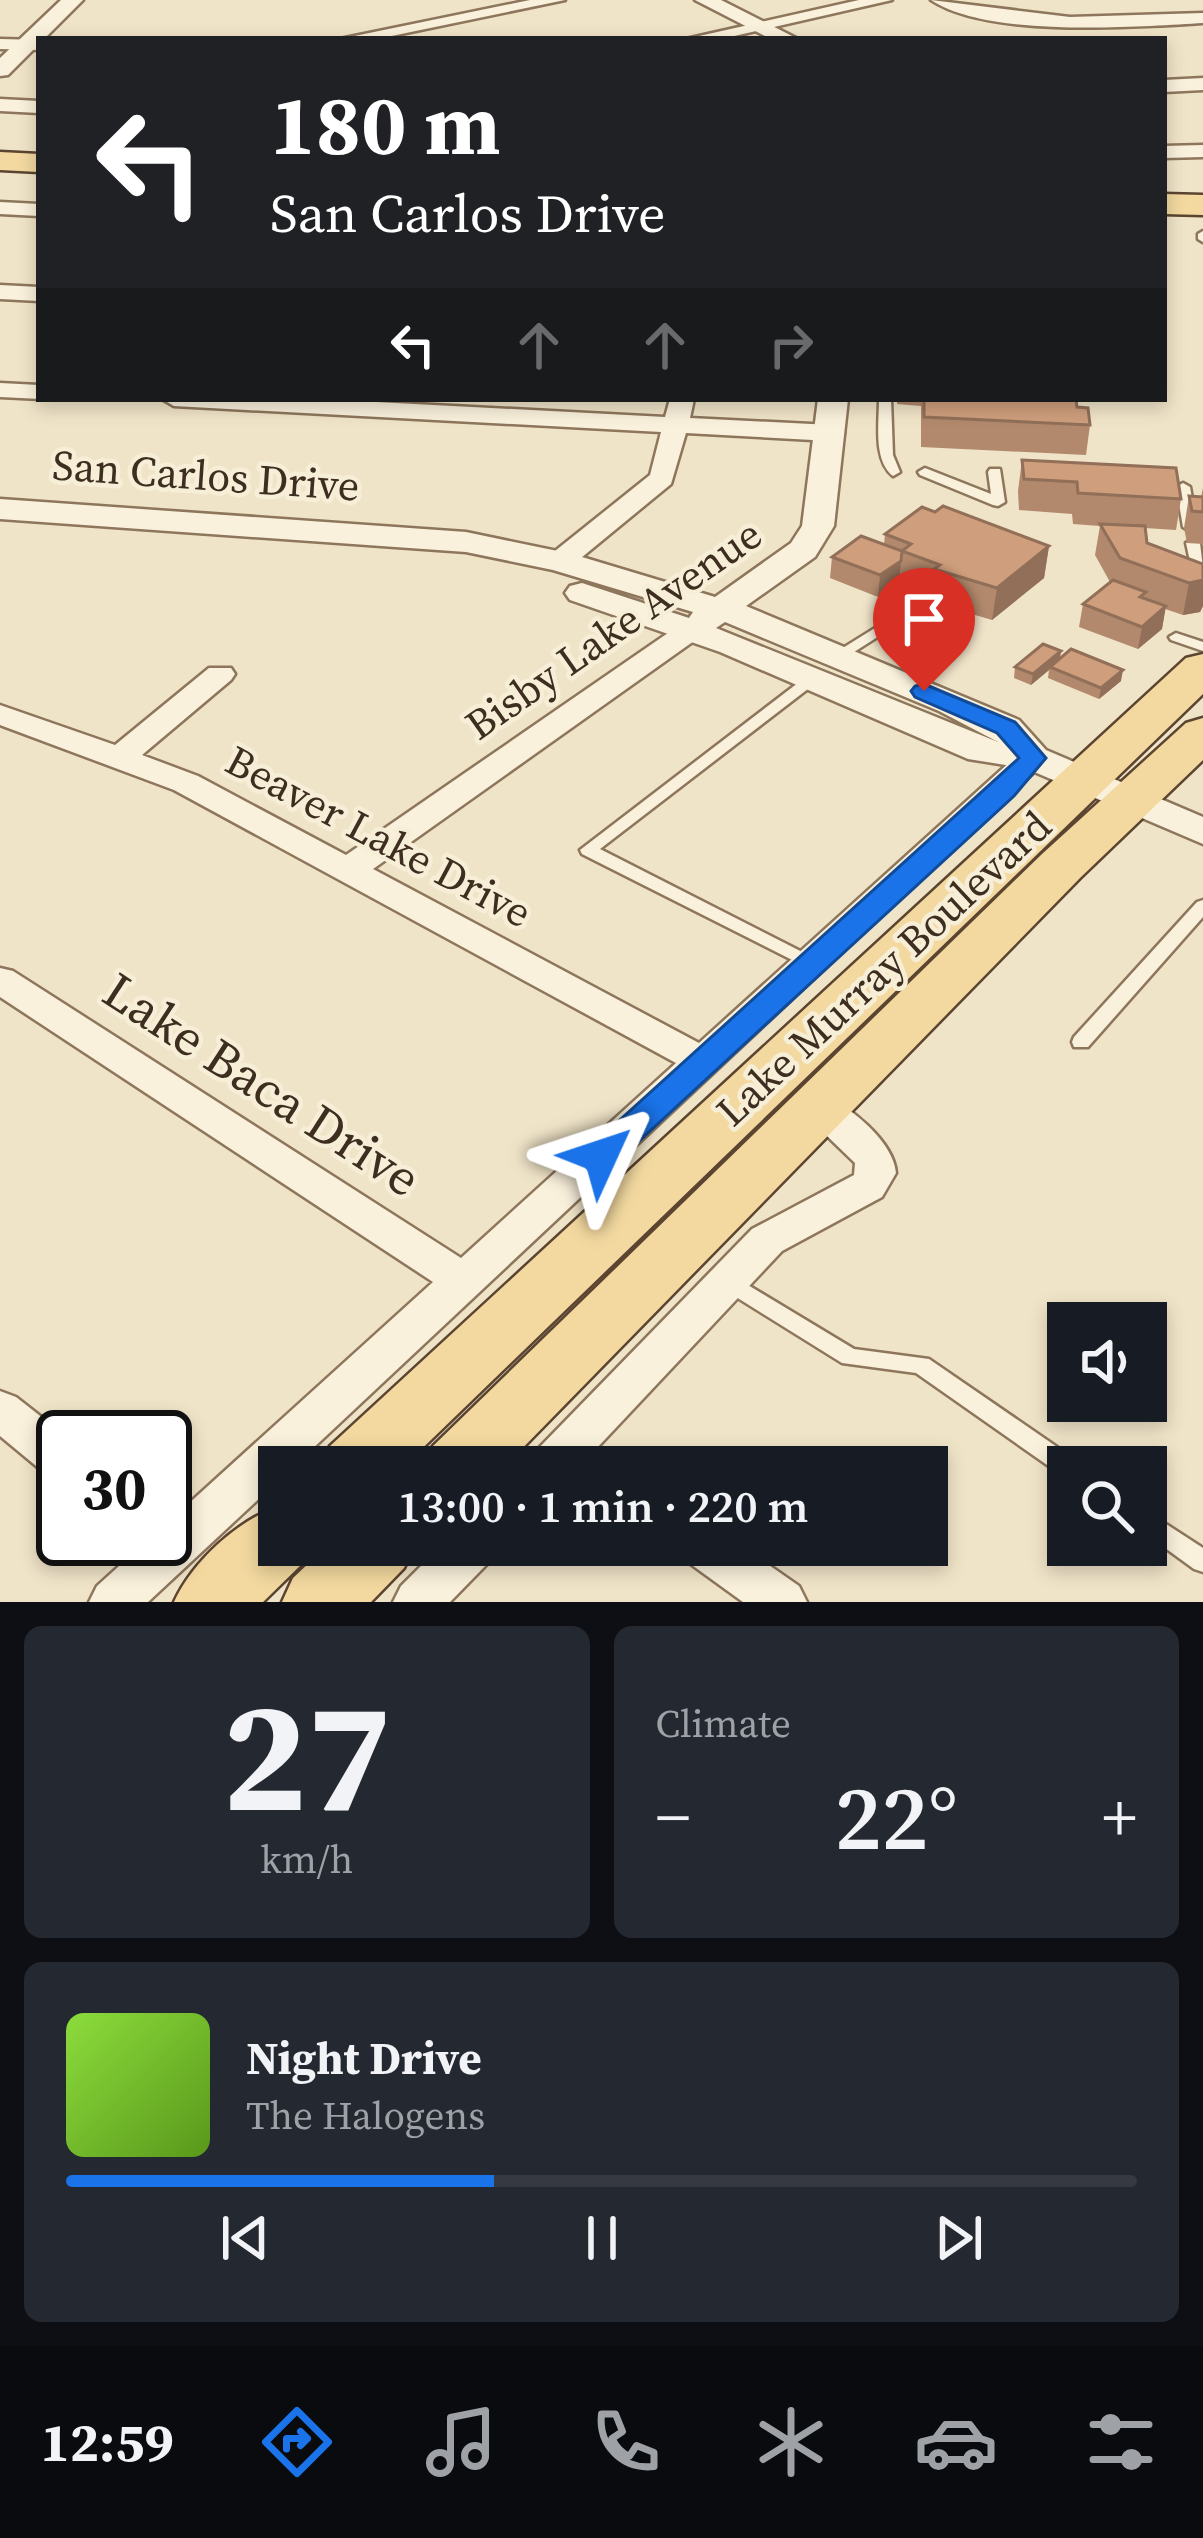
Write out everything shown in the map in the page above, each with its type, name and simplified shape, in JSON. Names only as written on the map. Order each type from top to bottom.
[{"type":"main road","points":[[0,149],[36,151]]},
{"type":"main road","points":[[0,161],[36,163]]},
{"type":"main road","points":[[1167,202],[1203,203]]},
{"type":"main road","points":[[1167,215],[1203,217]]},
{"type":"main road","name":"Lake Murray Boulevard","points":[[479,1446],[818,1108],[1189,653]]},
{"type":"main road","name":"Lake Murray Boulevard","points":[[377,1446],[1082,780],[1203,733]]},
{"type":"main road","name":"Lake Murray Boulevard","points":[[192,1561],[258,1544]]},
{"type":"main road","points":[[320,1602],[357,1566]]},
{"type":"street","points":[[41,36],[73,0]]},
{"type":"street","points":[[366,36],[557,0]]},
{"type":"street","points":[[705,0],[781,36]]},
{"type":"street","points":[[710,36],[884,0]]},
{"type":"street","points":[[939,0],[993,15],[1055,23],[1203,18]]},
{"type":"street","points":[[0,44],[33,45]]},
{"type":"street","points":[[0,70],[33,45]]},
{"type":"street","points":[[1167,86],[1203,85]]},
{"type":"street","points":[[0,105],[36,107]]},
{"type":"street","points":[[1167,152],[1203,151]]},
{"type":"street","points":[[0,208],[36,210]]},
{"type":"street","points":[[0,292],[36,294]]},
{"type":"street","points":[[0,390],[36,392]]},
{"type":"street","points":[[291,402],[680,412],[831,433]]},
{"type":"street","name":"Bisby Lake Avenue","points":[[347,871],[802,550],[818,526],[833,402]]},
{"type":"street","points":[[560,561],[662,478],[680,412]]},
{"type":"street","name":"San Carlos Drive","points":[[0,508],[466,542],[560,561],[825,667],[1006,728],[1082,780],[1203,832]]},
{"type":"street","name":"San Carlos Drive","points":[[405,540],[706,620]]},
{"type":"street","points":[[119,758],[220,674]]},
{"type":"street","name":"Beaver Lake Drive","points":[[0,715],[186,783],[704,1062]]},
{"type":"street","name":"Lake Murray Boulevard","points":[[192,1552],[464,1281],[812,964],[1082,780]]},
{"type":"street","name":"Lake Baca Drive","points":[[0,980],[464,1281]]},
{"type":"street","name":"Lake Murray Boulevard","points":[[580,1446],[767,1240],[868,1186],[876,1173],[874,1158],[818,1108]]},
{"type":"street","points":[[0,1410],[36,1439]]},
{"type":"street","name":"Lake Murray Boulevard","points":[[114,1602],[177,1566]]},
{"type":"street","points":[[418,1602],[453,1566]]},
{"type":"street","points":[[731,1566],[782,1602]]},
{"type":"lane","points":[[885,402],[886,455],[893,472]]},
{"type":"lane","points":[[925,472],[998,502],[995,472]]},
{"type":"lane","points":[[1183,487],[1196,563],[1203,564]]},
{"type":"lane","points":[[812,964],[588,850],[825,667],[915,607]]},
{"type":"lane","points":[[1189,653],[1203,647]]},
{"type":"lane","points":[[1081,1042],[1203,906]]},
{"type":"lane","points":[[728,1281],[850,1357],[921,1365],[1047,1452]]},
{"type":"lane","points":[[1167,1536],[1203,1561]]},
{"type":"building","points":[[924,402],[1076,402],[1077,407],[1088,408],[1090,425],[924,417]]},
{"type":"building","points":[[1022,460],[1176,468],[1181,499],[1078,493],[1077,482],[1024,479]]},
{"type":"building","points":[[1189,496],[1203,497],[1203,512],[1192,511]]},
{"type":"building","points":[[943,506],[1049,546],[997,588],[934,569],[940,565],[902,551],[911,544],[885,534],[922,507],[935,512]]},
{"type":"building","points":[[1100,524],[1145,526],[1147,543],[1203,564],[1203,580],[1189,583],[1120,558]]},
{"type":"building","points":[[861,536],[902,551],[901,561],[880,575],[832,557]]},
{"type":"building","points":[[1113,580],[1146,592],[1140,597],[1166,606],[1142,627],[1083,604]]},
{"type":"building","points":[[1043,644],[1061,651],[1033,674],[1015,667]]},
{"type":"building","points":[[1071,649],[1123,670],[1101,688],[1050,667]]},
{"type":"route","points":[[601,1156],[1004,790],[1033,758],[1006,728],[924,691]]}]
